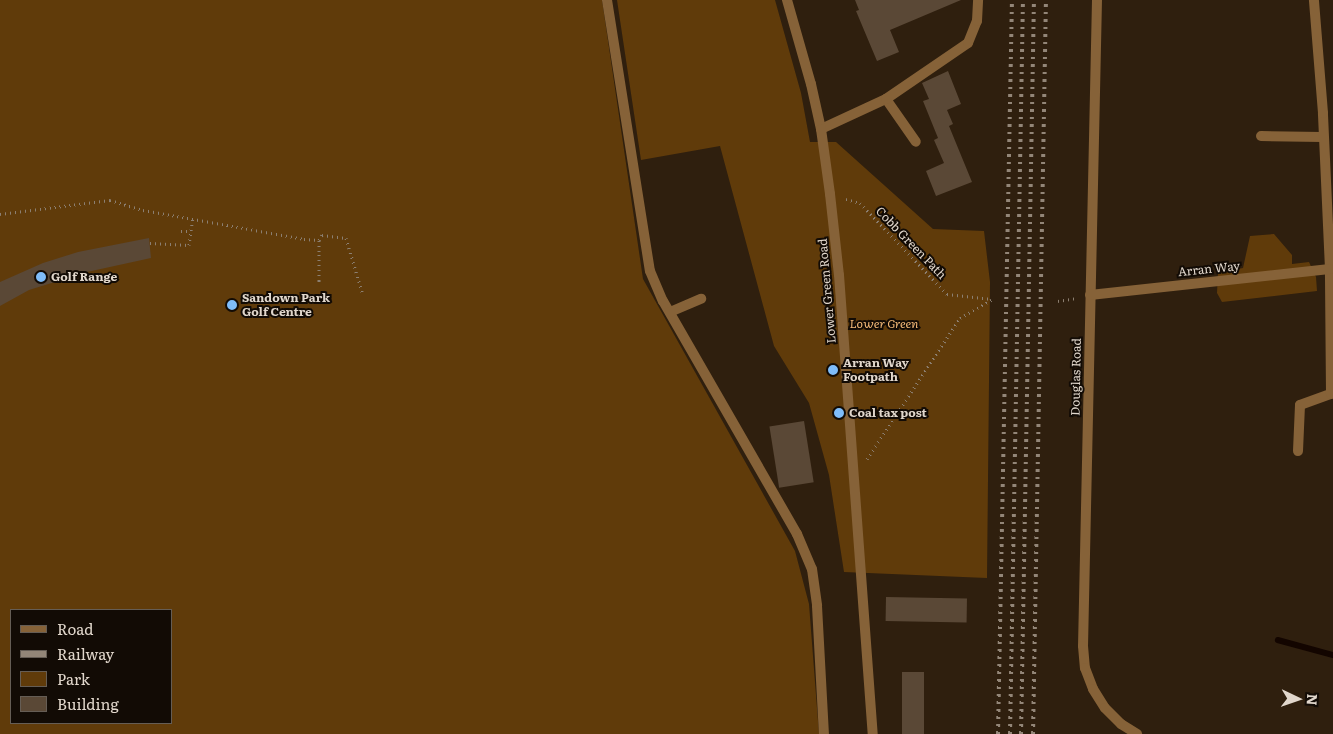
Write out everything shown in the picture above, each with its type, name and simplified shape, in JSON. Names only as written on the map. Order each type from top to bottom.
[{"type":"street","points":[[607,0],[650,271],[663,301],[797,534],[812,569],[818,606],[824,734]]},
{"type":"street","name":"Lower Green Road","points":[[787,0],[802,49],[821,129],[830,194],[839,275],[873,734]]},
{"type":"street","points":[[821,129],[886,99],[968,43],[977,21],[978,0]]},
{"type":"street","name":"Douglas Road","points":[[1097,0],[1083,636],[1085,668],[1093,688],[1105,708],[1121,724],[1138,734]]},
{"type":"street","points":[[1298,451],[1300,405],[1331,394],[1332,269],[1314,0]]},
{"type":"street","points":[[886,99],[916,142]]},
{"type":"street","points":[[1261,136],[1322,137]]},
{"type":"street","name":"Arran Way","points":[[1090,295],[1332,269]]},
{"type":"street","points":[[670,312],[702,299]]},
{"type":"path","name":"Cobb Green Path","points":[[830,194],[860,204],[947,294],[993,299],[960,318],[873,452],[854,475]]},
{"type":"path","points":[[0,214],[110,200],[143,210],[319,240]]},
{"type":"path","points":[[150,243],[189,245],[193,218]]},
{"type":"path","points":[[180,231],[191,231]]},
{"type":"path","points":[[319,282],[319,240],[322,235],[346,238],[362,295]]},
{"type":"green space","name":"Sandown Park Golf Centre","points":[[0,0],[602,0],[643,279],[795,551],[809,604],[819,734],[0,734]]},
{"type":"green space","name":"Lower Green","points":[[617,0],[775,0],[801,93],[810,142],[836,142],[933,229],[984,231],[990,282],[987,578],[844,572],[829,475],[809,403],[774,346],[720,146],[641,160]]},
{"type":"green space","points":[[1274,234],[1292,255],[1292,264],[1309,262],[1316,277],[1317,291],[1222,302],[1217,293],[1218,273],[1243,268],[1250,236]]},
{"type":"building","points":[[855,0],[961,0],[890,30],[899,52],[877,61],[856,11],[859,10]]},
{"type":"building","points":[[948,71],[961,104],[947,110],[953,124],[949,126],[972,182],[936,196],[926,171],[944,163],[934,140],[938,138],[923,101],[929,99],[922,83]]},
{"type":"building","name":"Golf Range","points":[[149,238],[151,258],[87,272],[29,290],[0,306],[0,282],[43,263],[78,252]]},
{"type":"building","points":[[804,421],[814,482],[779,488],[769,426]]},
{"type":"building","points":[[886,597],[967,598],[967,622],[886,621]]},
{"type":"building","points":[[902,672],[924,672],[924,734],[902,734]]},
{"type":"waterway","points":[[1278,640],[1333,655]]},
{"type":"railway","points":[[998,734],[1012,0]]},
{"type":"railway","points":[[1010,734],[1023,0]]},
{"type":"railway","points":[[1021,734],[1034,0]]},
{"type":"railway","points":[[1033,734],[1046,0]]},
{"type":"place","name":"Golf Range","points":[[41,277]]},
{"type":"place","name":"Sandown Park Golf Centre","points":[[232,305]]},
{"type":"place","name":"Arran Way Footpath","points":[[833,370]]},
{"type":"place","name":"Coal tax post","points":[[839,413]]}]
